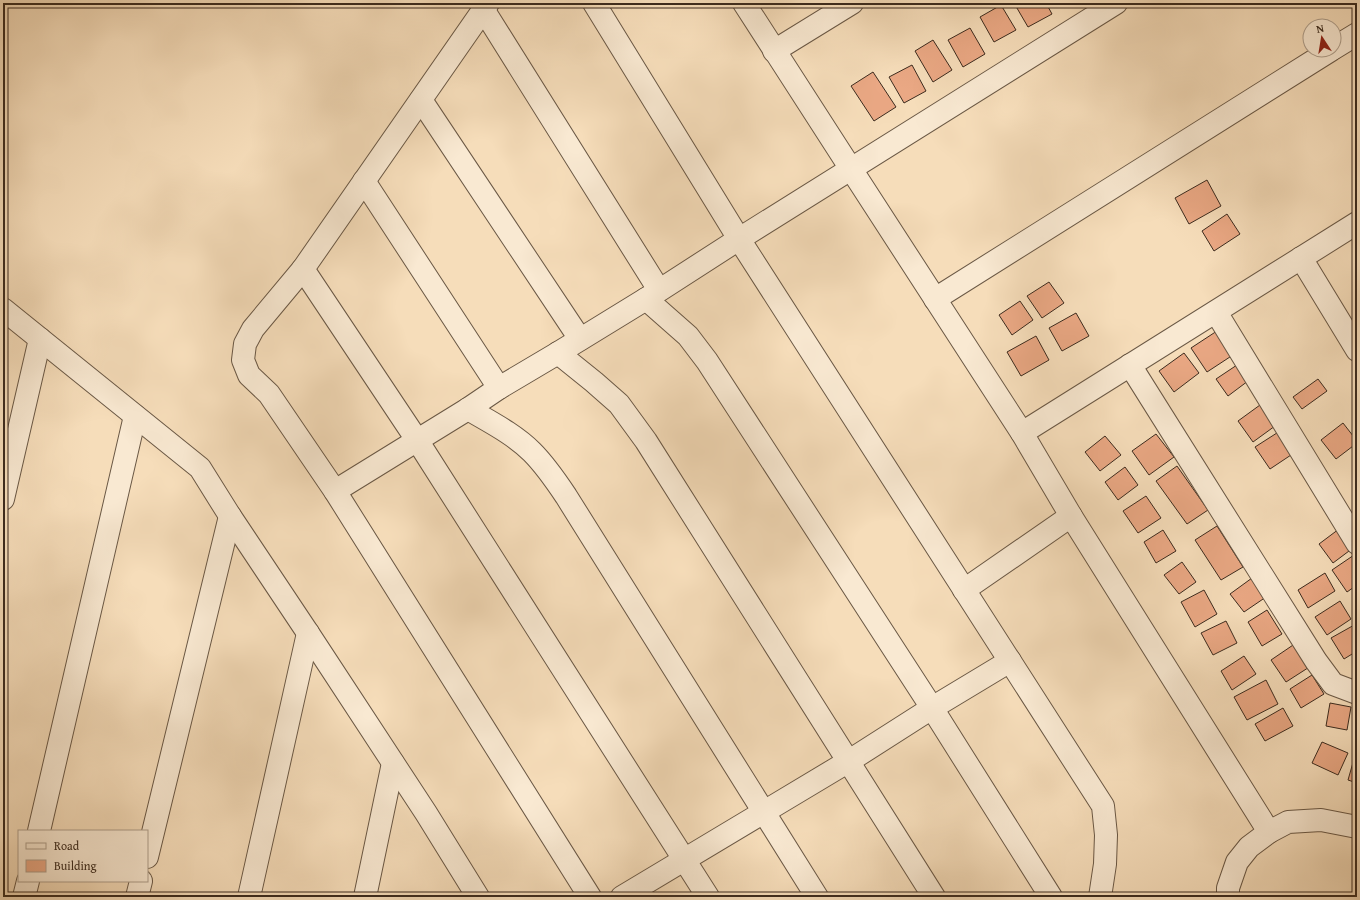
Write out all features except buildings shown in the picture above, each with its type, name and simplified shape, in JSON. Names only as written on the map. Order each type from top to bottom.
[{"type":"street","points":[[594,3],[740,239],[1103,806],[1106,835],[1105,864],[1100,897]]},
{"type":"street","points":[[744,3],[1022,433],[1071,516],[1269,832]]},
{"type":"street","points":[[774,51],[852,3]]},
{"type":"street","points":[[335,491],[468,409],[499,388],[653,295],[850,169],[1116,3]]},
{"type":"street","points":[[590,897],[335,491],[269,394],[249,375],[243,360],[245,344],[253,329],[303,269],[485,6],[653,295],[707,361],[932,708],[1051,897]]},
{"type":"street","points":[[1342,43],[1357,34]]},
{"type":"street","points":[[935,299],[1318,58]]},
{"type":"street","points":[[421,100],[580,339]]},
{"type":"street","points":[[364,181],[499,388]]},
{"type":"street","points":[[1022,433],[1357,223]]},
{"type":"street","points":[[1301,258],[1357,350]]},
{"type":"street","points":[[303,269],[417,440],[708,897]]},
{"type":"street","points":[[3,309],[200,468],[393,763],[478,897]]},
{"type":"street","points":[[1216,312],[1357,544]]},
{"type":"street","points":[[3,499],[40,339]]},
{"type":"street","points":[[558,353],[594,382],[618,404],[646,441],[934,897]]},
{"type":"street","points":[[1130,365],[1316,661],[1333,684],[1357,693]]},
{"type":"street","points":[[468,409],[513,436],[532,451],[548,470],[570,502],[817,897]]},
{"type":"street","points":[[39,830],[135,416]]},
{"type":"street","points":[[148,852],[230,516]]},
{"type":"street","points":[[964,590],[1071,516]]},
{"type":"street","points":[[249,897],[308,633]]},
{"type":"street","points":[[622,897],[849,761],[932,708],[1010,661]]},
{"type":"street","points":[[365,897],[393,763]]},
{"type":"street","points":[[1228,897],[1228,888],[1237,862],[1249,847],[1269,832],[1288,822],[1321,820],[1357,827]]},
{"type":"street","points":[[24,897],[28,882]]},
{"type":"street","points":[[137,897],[141,882]]}]
